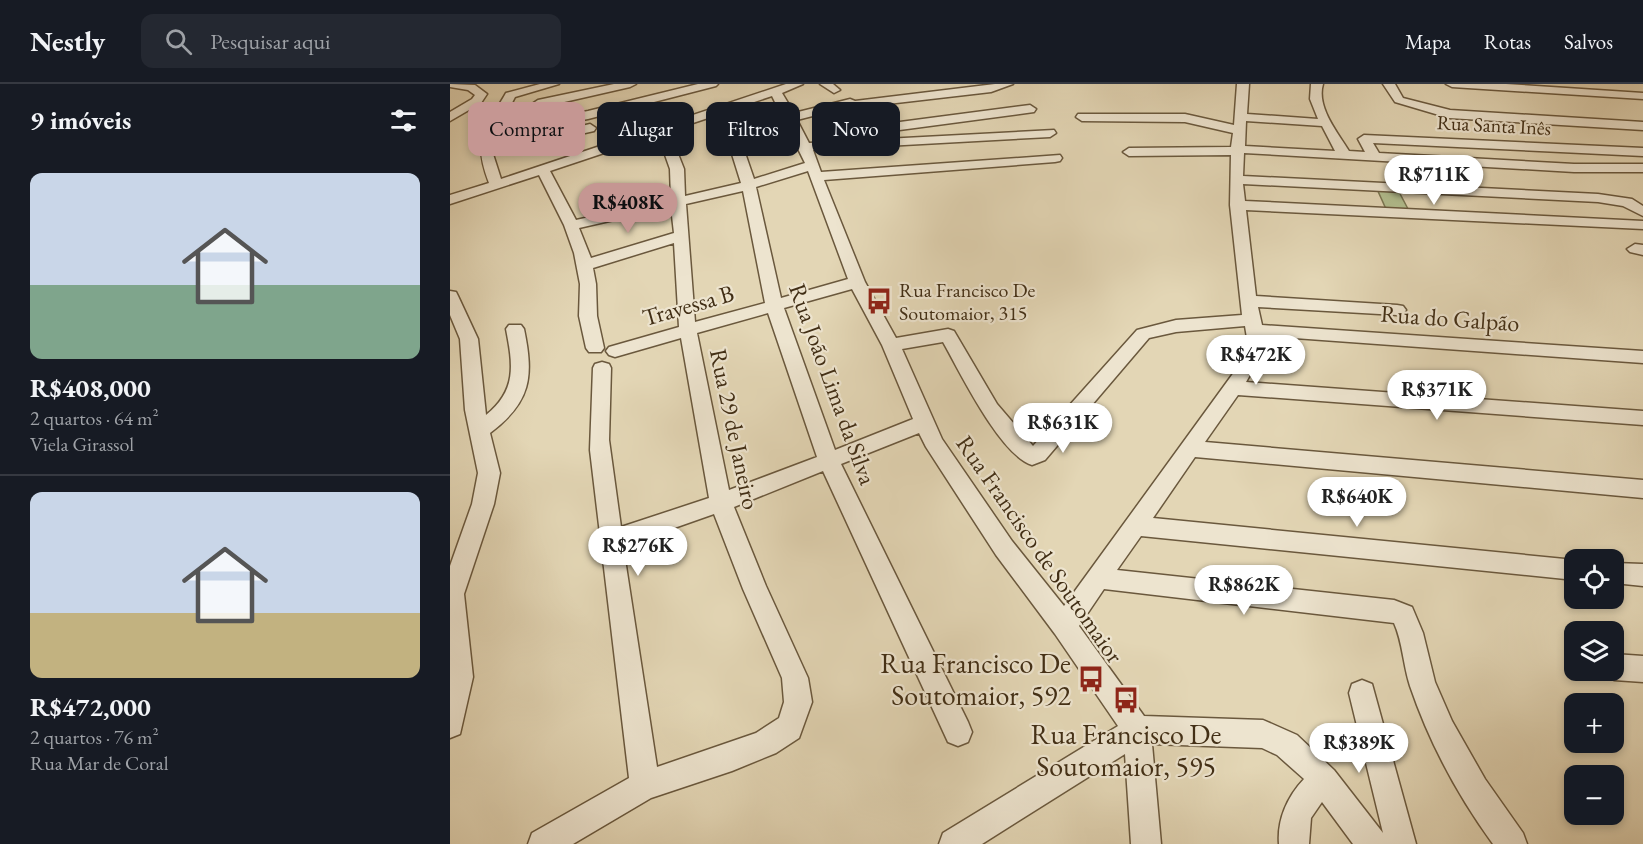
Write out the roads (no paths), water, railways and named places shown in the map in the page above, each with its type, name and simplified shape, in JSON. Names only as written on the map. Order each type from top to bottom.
[{"type":"street","points":[[508,102],[510,95],[553,84]]},
{"type":"street","points":[[547,102],[630,84]]},
{"type":"street","points":[[660,102],[661,84]]},
{"type":"street","points":[[585,115],[712,84]]},
{"type":"street","points":[[744,102],[797,84]]},
{"type":"street","points":[[892,102],[1007,84]]},
{"type":"street","points":[[1064,626],[1233,388],[1248,366],[1254,352],[1253,325],[1237,206],[1236,149],[1243,84]]},
{"type":"street","points":[[1317,84],[1316,100],[1345,156]]},
{"type":"street","points":[[1389,84],[1395,96],[1404,102],[1449,114],[1643,126]]},
{"type":"street","points":[[1452,84],[1643,96]]},
{"type":"street","points":[[450,117],[480,98],[481,94],[478,91],[462,86]]},
{"type":"street","points":[[852,102],[901,87]]},
{"type":"street","name":"Rua Francisco de Soutomaior","points":[[775,92],[805,148],[857,282],[891,345],[933,442],[957,482],[1064,626],[1137,730]]},
{"type":"street","points":[[874,95],[884,102]]},
{"type":"street","points":[[805,148],[894,128],[1030,109]]},
{"type":"street","points":[[1082,117],[1185,118],[1239,123],[1326,123]]},
{"type":"street","points":[[805,148],[1050,133]]},
{"type":"street","points":[[571,225],[749,185],[805,148],[812,139]]},
{"type":"street","name":"Rua Santa Inês","points":[[1335,139],[1643,152]]},
{"type":"street","points":[[1364,139],[1375,158]]},
{"type":"street","points":[[805,148],[1055,158]]},
{"type":"street","points":[[1129,152],[1236,149],[1574,168],[1643,168]]},
{"type":"street","points":[[450,200],[597,152]]},
{"type":"street","points":[[488,156],[496,184]]},
{"type":"street","name":"Rua 29 de Janeiro","points":[[644,786],[732,758],[766,743],[789,728],[798,702],[795,678],[755,589],[721,503],[687,331],[678,169],[672,156]]},
{"type":"street","name":"Rua João Lima da Silva","points":[[739,156],[749,185],[774,305],[828,459],[958,732]]},
{"type":"street","points":[[543,170],[571,225],[585,265],[588,284],[588,316],[604,356],[600,449],[637,707],[644,786],[543,844]]},
{"type":"street","points":[[1236,180],[1605,199],[1627,202],[1643,212]]},
{"type":"street","points":[[1237,206],[1643,225]]},
{"type":"street","points":[[585,265],[681,236]]},
{"type":"street","name":"Travessa B","points":[[604,356],[857,282]]},
{"type":"street","points":[[450,296],[469,339],[475,410],[488,459],[487,488],[452,594],[460,677],[450,724]]},
{"type":"street","points":[[1248,301],[1397,310]]},
{"type":"street","name":"Rua do Galpão","points":[[891,345],[948,335],[990,409],[1032,457],[1038,454],[1143,334],[1176,326],[1253,325],[1643,357]]},
{"type":"street","points":[[480,429],[505,409],[520,386],[520,364],[515,329]]},
{"type":"street","points":[[1233,388],[1643,418]]},
{"type":"street","points":[[612,540],[721,503],[924,423]]},
{"type":"street","points":[[1190,449],[1643,489]]},
{"type":"street","points":[[1135,526],[1564,569]]},
{"type":"street","points":[[1624,574],[1643,575]]},
{"type":"street","points":[[1098,578],[1394,611],[1403,615],[1424,689],[1460,765],[1496,824],[1512,844]]},
{"type":"street","points":[[1624,668],[1643,669]]},
{"type":"street","points":[[1362,693],[1401,844]]},
{"type":"street","points":[[1137,730],[1146,844]]},
{"type":"street","points":[[954,844],[1137,730],[1263,734],[1287,745],[1324,780],[1372,844]]},
{"type":"street","points":[[1294,844],[1294,820],[1299,807],[1307,795],[1324,780]]},
{"type":"place","name":"Rua Francisco De Soutomaior, 315","points":[[879,301]]},
{"type":"place","name":"Rua Francisco De Soutomaior, 592","points":[[1091,679]]},
{"type":"place","name":"Rua Francisco De Soutomaior, 595","points":[[1126,700]]}]
